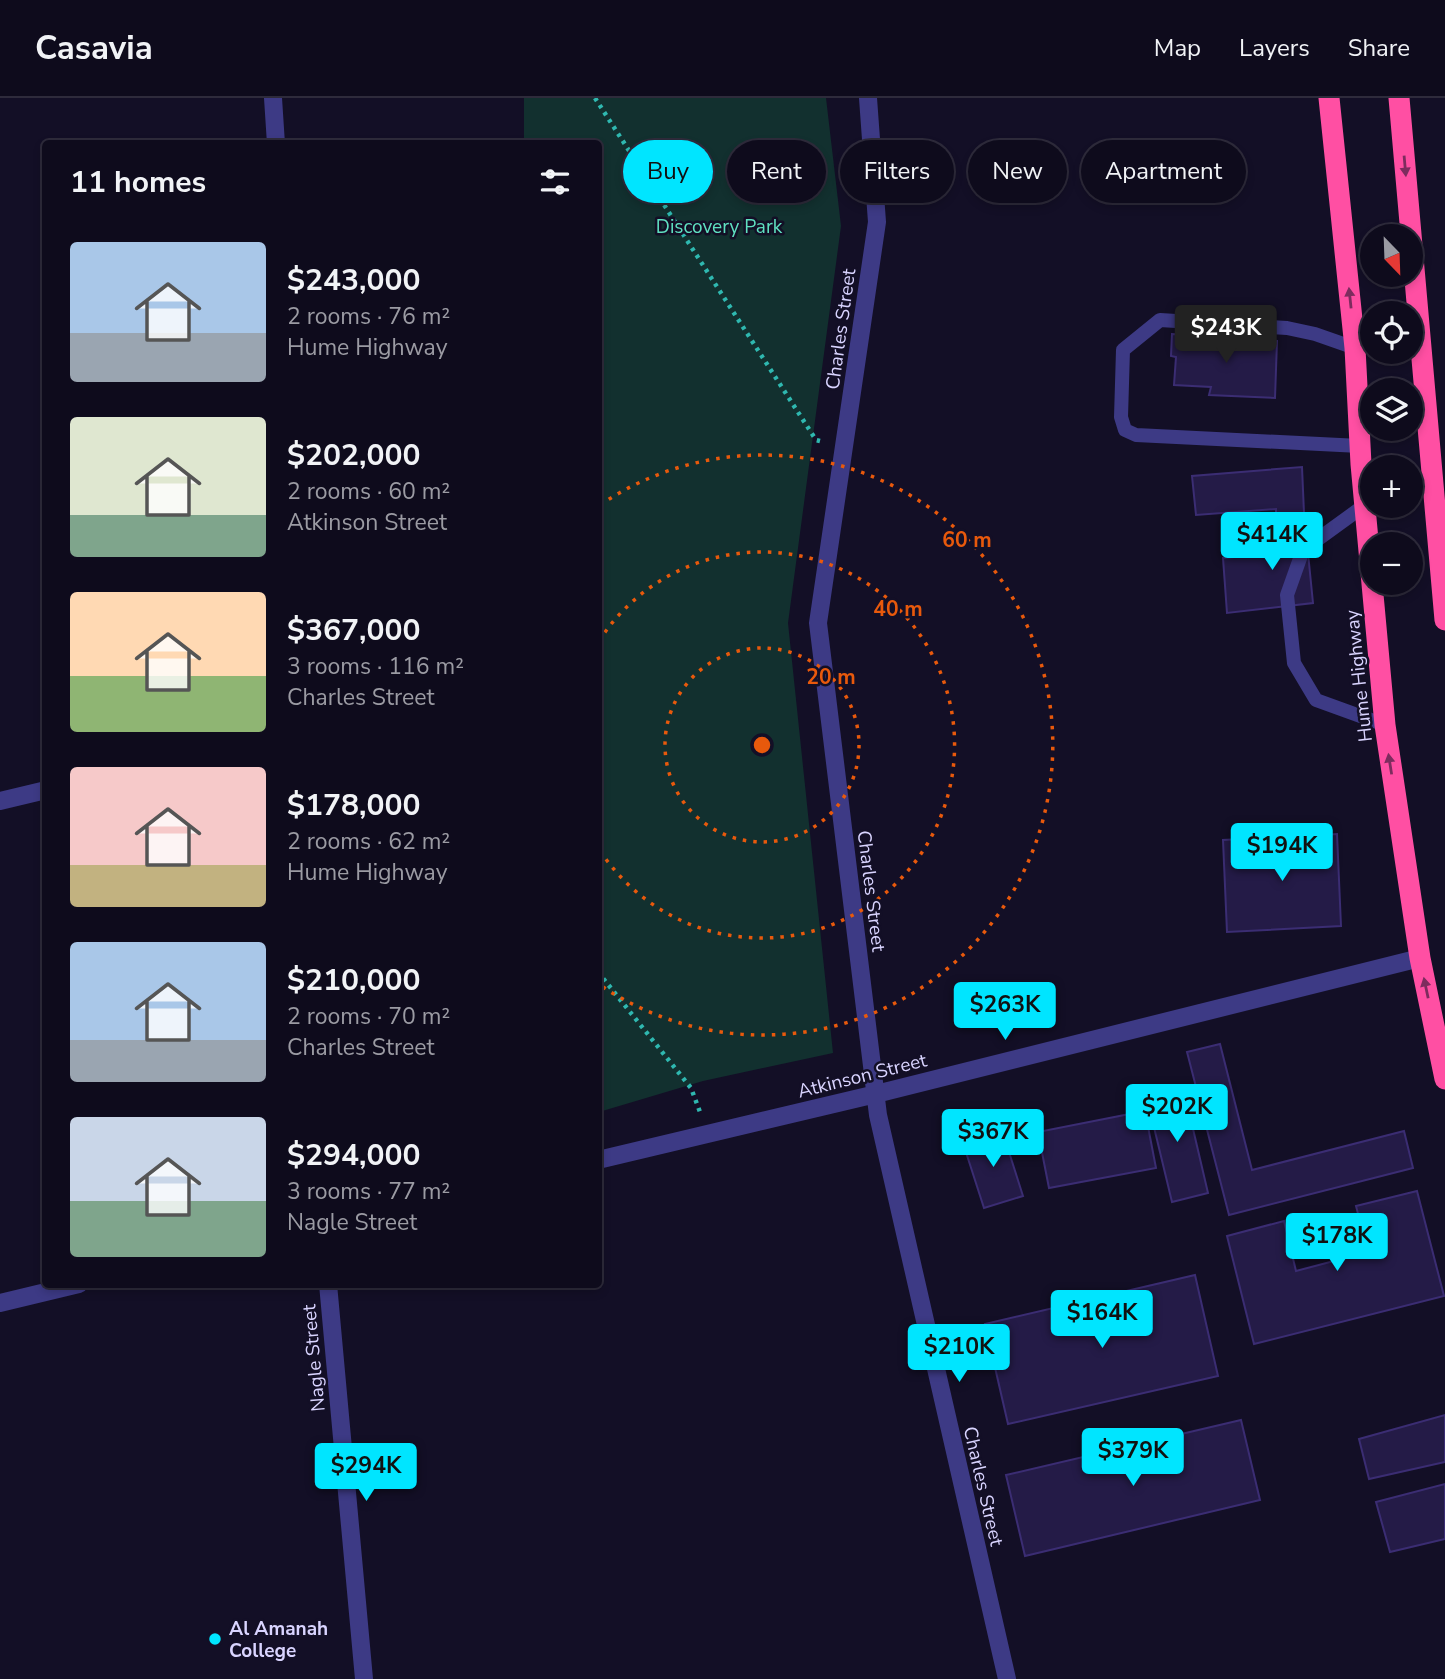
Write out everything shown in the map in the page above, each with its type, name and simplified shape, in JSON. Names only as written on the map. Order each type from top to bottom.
[{"type":"highway","name":"Hume Highway","points":[[1329,98],[1355,348],[1361,455]]},
{"type":"highway","points":[[1399,98],[1438,465],[1445,620]]},
{"type":"highway","name":"Hume Highway","points":[[1366,518],[1384,726],[1420,958],[1445,1079]]},
{"type":"street","points":[[274,98],[276,140]]},
{"type":"street","name":"Charles Street","points":[[868,98],[877,222],[818,623],[877,1115],[1007,1679]]},
{"type":"street","points":[[0,801],[42,791]]},
{"type":"street","name":"Atkinson Street","points":[[602,1159],[876,1094],[1420,958]]},
{"type":"street","points":[[0,1303],[62,1288]]},
{"type":"street","name":"Nagle Street","points":[[328,1288],[364,1679]]},
{"type":"lane","points":[[1355,348],[1315,334],[1287,328],[1160,320],[1124,350],[1121,417],[1125,430],[1136,435],[1360,446]]},
{"type":"lane","points":[[1360,509],[1303,550],[1287,595],[1294,663],[1316,700],[1384,726]]},
{"type":"path","points":[[595,98],[816,440]]},
{"type":"path","points":[[602,977],[691,1088],[708,1134]]},
{"type":"green space","name":"Discovery Park","points":[[524,98],[826,98],[841,226],[788,623],[833,1053],[703,1081],[602,1111],[602,140],[524,140]]},
{"type":"building","points":[[1172,334],[1277,341],[1275,398],[1209,395],[1211,387],[1174,385],[1176,357],[1171,356]]},
{"type":"building","points":[[1302,467],[1304,513],[1276,516],[1276,509],[1196,515],[1192,476]]},
{"type":"building","points":[[1304,513],[1313,603],[1227,613],[1223,558],[1279,553],[1276,516]]},
{"type":"building","points":[[1337,834],[1341,926],[1227,932],[1223,840]]},
{"type":"building","points":[[1220,1044],[1252,1170],[1404,1131],[1413,1168],[1229,1215],[1187,1052]]},
{"type":"building","points":[[1183,1086],[1208,1193],[1172,1202],[1146,1094]]},
{"type":"building","points":[[1145,1111],[1156,1168],[1049,1188],[1038,1132]]},
{"type":"building","points":[[1002,1130],[1023,1196],[984,1208],[963,1143]]},
{"type":"building","points":[[1417,1191],[1444,1296],[1254,1344],[1227,1236],[1284,1221],[1296,1271],[1368,1252],[1356,1206]]},
{"type":"building","points":[[1195,1275],[1218,1376],[1008,1424],[985,1324]]},
{"type":"building","points":[[1445,1415],[1445,1462],[1369,1479],[1359,1439]]},
{"type":"building","points":[[1241,1420],[1260,1500],[1025,1556],[1006,1475]]},
{"type":"building","points":[[1445,1484],[1445,1539],[1390,1552],[1376,1502]]},
{"type":"place","name":"Al Amanah College","points":[[215,1639]]}]
